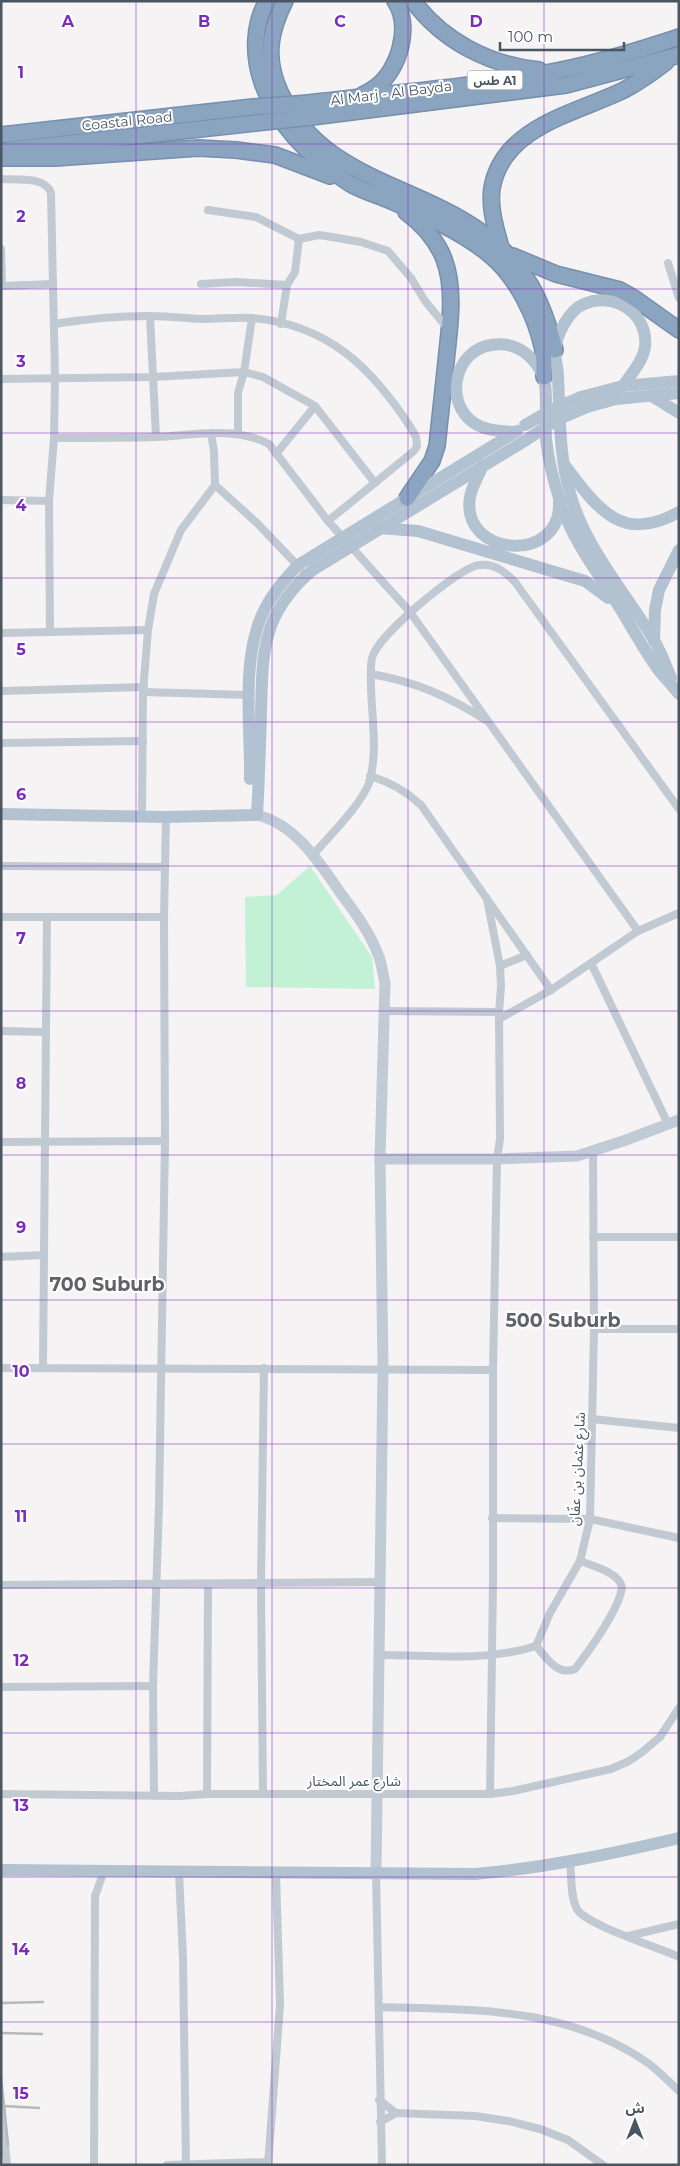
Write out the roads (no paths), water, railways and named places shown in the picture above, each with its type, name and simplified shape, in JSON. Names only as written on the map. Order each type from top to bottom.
[{"type":"highway","points":[[267,1],[257,27],[256,52],[259,73],[266,94],[278,116],[294,137],[312,155],[351,184]]},
{"type":"highway","points":[[285,1],[272,31],[271,61],[277,84],[300,126],[320,146],[343,162],[462,220],[484,234],[522,270],[535,291],[543,308],[555,350]]},
{"type":"highway","points":[[359,97],[377,87],[389,72],[400,53],[403,30],[399,7],[396,1]]},
{"type":"highway","points":[[413,1],[436,27],[457,44],[484,56],[537,70],[560,70]]},
{"type":"highway","name":"Al Marj - Al Bayda","points":[[310,110],[359,97],[560,70],[623,55],[679,37]]},
{"type":"highway","points":[[676,56],[643,80],[527,135],[513,147],[496,173],[492,190],[494,221],[503,251],[556,274],[620,290],[679,330]]},
{"type":"highway","name":"Al Marj - Al Bayda","points":[[310,110],[566,85],[676,56]]},
{"type":"highway","name":"Coastal Road","points":[[1,135],[252,107],[310,110]]},
{"type":"highway","points":[[1,151],[255,123],[310,110]]},
{"type":"highway","points":[[1,158],[64,158],[198,148],[236,150],[275,155],[351,184],[462,235],[492,257],[519,291],[538,331],[543,352],[544,377]]},
{"type":"highway","points":[[393,202],[426,231],[438,246],[445,261],[450,297],[449,330],[437,446],[432,462],[407,498]]},
{"type":"main road","points":[[623,386],[640,362],[645,347],[643,326],[634,313],[623,305],[608,300],[584,304],[568,317],[555,350],[564,464],[570,493],[579,518],[610,575],[654,641],[678,693]]},
{"type":"main road","points":[[483,465],[470,497],[470,513],[475,524],[484,535],[495,543],[519,547],[531,545],[542,538],[556,520],[560,509],[546,441],[544,377],[527,354],[509,345],[483,347],[474,352],[460,368],[457,378],[457,400],[460,409],[475,424],[486,429],[520,429]]},
{"type":"main road","points":[[347,541],[379,528],[526,440],[584,402],[623,386],[679,381]]},
{"type":"main road","points":[[254,815],[250,695],[252,652],[256,630],[270,599],[301,571],[407,498],[555,408],[616,398],[679,393]]},
{"type":"main road","points":[[650,395],[679,413]]},
{"type":"main road","points":[[564,464],[600,509],[618,521],[643,525],[663,521],[679,512]]},
{"type":"main road","points":[[559,499],[570,526],[592,566],[657,668],[678,693]]},
{"type":"main road","points":[[379,528],[418,531],[585,580],[604,594],[625,615]]},
{"type":"main road","points":[[654,641],[655,610],[659,590],[679,550]]},
{"type":"main road","points":[[254,815],[265,648],[272,624],[301,571]]},
{"type":"main road","points":[[1,814],[142,815],[166,817],[254,815]]},
{"type":"main road","points":[[1,1870],[475,1874],[570,1862],[679,1838]]},
{"type":"street","points":[[1,178],[40,182],[49,188],[51,194],[55,377],[54,438],[49,502],[50,631]]},
{"type":"street","points":[[208,210],[256,217],[299,239],[319,235],[332,236],[361,242],[388,251],[407,273],[425,301],[449,330]]},
{"type":"street","points":[[281,324],[287,285],[295,272],[299,239]]},
{"type":"street","points":[[1,249],[2,286],[53,284]]},
{"type":"street","points":[[668,263],[679,298]]},
{"type":"street","points":[[201,284],[243,282],[287,285]]},
{"type":"street","points":[[54,324],[93,318],[150,316],[203,319],[252,318],[304,329],[337,345],[370,373],[411,428],[416,437],[417,446],[328,521]]},
{"type":"street","points":[[150,316],[156,437]]},
{"type":"street","points":[[238,434],[238,393],[244,372],[252,318]]},
{"type":"street","points":[[1,379],[244,372],[263,376],[315,406],[375,483]]},
{"type":"street","points":[[276,454],[315,406]]},
{"type":"street","points":[[54,438],[156,437],[211,433],[238,434],[257,438],[269,444],[328,521],[410,612],[638,931]]},
{"type":"street","points":[[142,815],[143,689],[148,630],[154,594],[182,530],[215,485],[214,452],[211,433]]},
{"type":"street","points":[[215,485],[257,523],[301,571]]},
{"type":"street","points":[[1,500],[49,502]]},
{"type":"street","points":[[313,855],[358,802],[368,785],[373,752],[371,660],[374,649],[410,612],[458,576],[475,566],[489,565],[503,570],[515,582],[679,810]]},
{"type":"street","points":[[1,633],[148,630]]},
{"type":"street","points":[[371,674],[422,686],[452,700],[489,722]]},
{"type":"street","points":[[1,691],[143,689],[250,695]]},
{"type":"street","points":[[1,743],[143,741]]},
{"type":"street","points":[[370,776],[395,786],[409,794],[421,805],[551,990]]},
{"type":"street","points":[[254,815],[270,818],[313,855],[370,936],[380,958],[385,984],[380,1159],[383,1369],[376,1872],[382,2165]]},
{"type":"street","points":[[154,1795],[153,1686],[159,1504],[165,1141],[164,917],[166,817]]},
{"type":"street","points":[[1,866],[165,867]]},
{"type":"street","points":[[487,898],[500,966],[501,987],[499,1016],[500,1139],[493,1370],[490,1794]]},
{"type":"street","points":[[384,1010],[499,1016],[551,990],[638,931],[679,913]]},
{"type":"street","points":[[43,1368],[47,917]]},
{"type":"street","points":[[1,918],[164,917]]},
{"type":"street","points":[[500,966],[527,955]]},
{"type":"street","points":[[380,1159],[498,1159],[569,1156],[593,1152],[674,1122],[591,963]]},
{"type":"street","points":[[1,1031],[45,1032]]},
{"type":"street","points":[[1,1142],[165,1141]]},
{"type":"street","name":"شارع عثمان بن عفّان","points":[[536,1646],[550,1613],[580,1561],[590,1519],[594,1329],[593,1152]]},
{"type":"street","points":[[593,1237],[679,1236]]},
{"type":"street","points":[[1,1256],[44,1255]]},
{"type":"street","points":[[594,1329],[679,1329]]},
{"type":"street","points":[[1,1368],[493,1370]]},
{"type":"street","points":[[263,1794],[261,1584],[264,1368]]},
{"type":"street","points":[[592,1419],[679,1428]]},
{"type":"street","points":[[492,1518],[590,1519],[679,1538]]},
{"type":"street","points":[[379,1655],[490,1656],[520,1652],[536,1646],[550,1664],[566,1671],[576,1669],[591,1648],[619,1600],[622,1587],[618,1579],[580,1561]]},
{"type":"street","points":[[1,1585],[380,1582]]},
{"type":"street","points":[[207,1794],[208,1584]]},
{"type":"street","points":[[1,1688],[153,1686]]},
{"type":"street","name":"شارع عمر المختار","points":[[1,1794],[490,1794],[513,1792],[611,1769],[629,1761],[660,1737],[679,1708]]},
{"type":"street","points":[[570,1862],[576,1907],[581,1914],[592,1922],[679,1957]]},
{"type":"street","points":[[94,2165],[95,1896],[104,1871]]},
{"type":"street","points":[[179,1872],[183,1959],[186,2164]]},
{"type":"street","points":[[167,2165],[268,2163],[280,2005],[276,1873]]},
{"type":"street","points":[[628,1936],[679,1924]]},
{"type":"street","points":[[379,2006],[506,2013],[542,2017],[583,2029],[616,2044],[648,2064],[679,2091]]},
{"type":"street","points":[[380,2100],[396,2113]]},
{"type":"street","points":[[1,2103],[7,2165]]},
{"type":"street","points":[[380,2122],[396,2113],[475,2116],[540,2129],[568,2140],[603,2165]]},
{"type":"railway","points":[[1,2003],[43,2002]]},
{"type":"railway","points":[[2,2033],[42,2034]]},
{"type":"railway","points":[[1,2078],[8,2145]]},
{"type":"railway","points":[[3,2106],[39,2108]]},
{"type":"district","name":"700 Suburb","points":[[107,1284]]},
{"type":"district","name":"500 Suburb","points":[[563,1320]]}]
